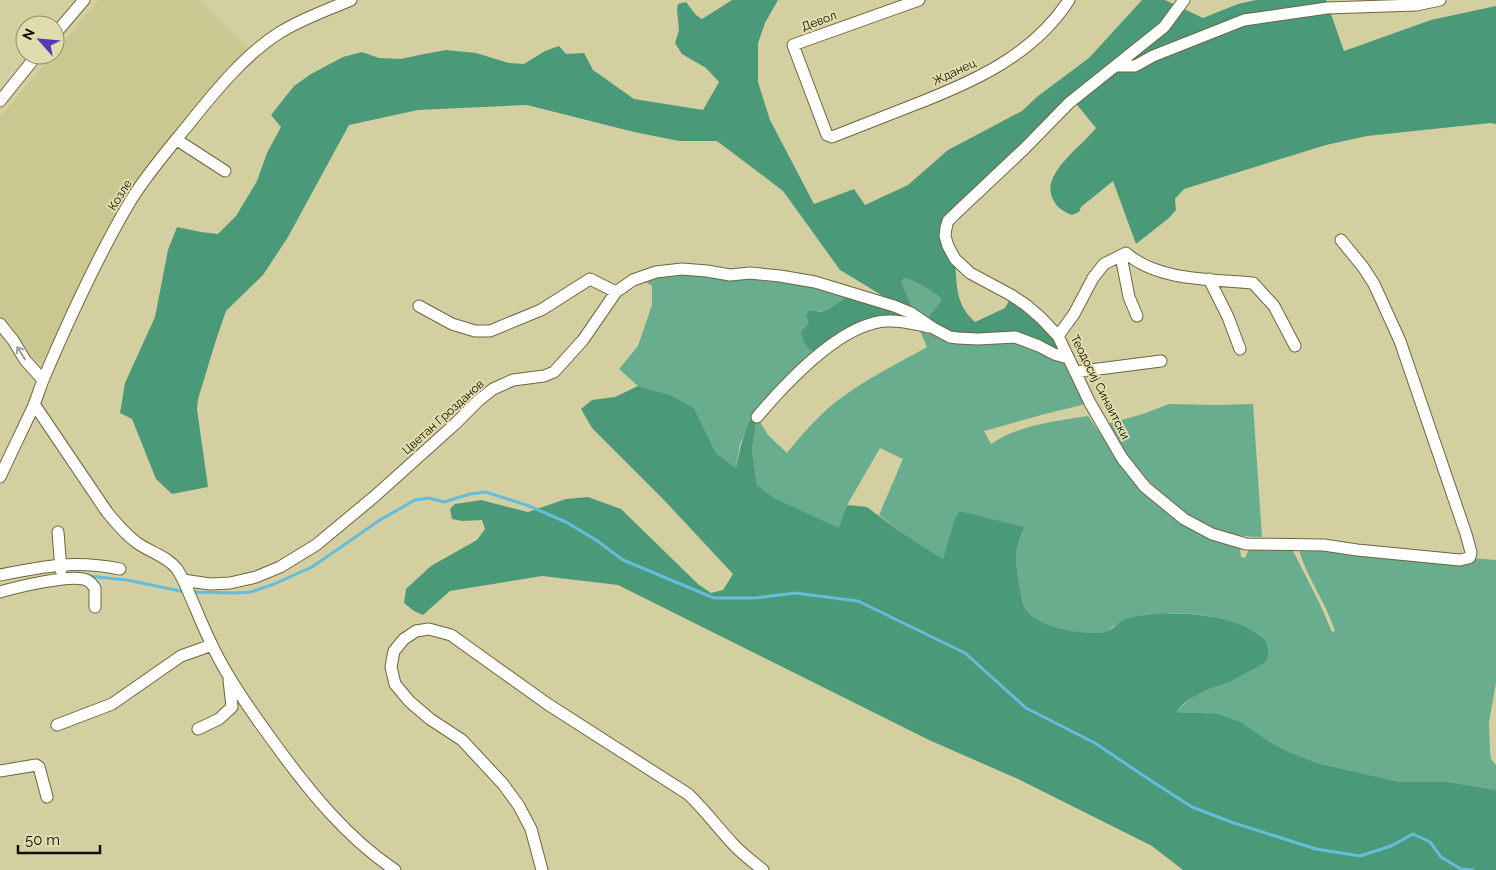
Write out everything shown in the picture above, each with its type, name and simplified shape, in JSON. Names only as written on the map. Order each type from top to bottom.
[{"type":"street","name":"Козле","points":[[0,477],[79,301],[132,198],[211,98],[264,44],[295,24],[351,0]]},
{"type":"street","name":"Девол","points":[[830,136],[827,135],[793,45],[919,0]]},
{"type":"street","name":"Жданец","points":[[830,136],[832,137],[954,89],[999,66],[1032,41],[1062,12],[1069,0]]},
{"type":"street","name":"Теодосиј Синаитски","points":[[1184,0],[1164,27],[1069,103],[1024,149],[948,221],[945,236],[948,246],[955,259],[970,273],[1026,305],[1058,336],[1107,434],[1134,474],[1145,487],[1170,509],[1190,523],[1204,531],[1246,544],[1324,545],[1450,559],[1468,558],[1471,552],[1466,534],[1400,341],[1374,284],[1341,240]]},
{"type":"street","points":[[1116,66],[1135,66],[1153,56],[1244,20],[1327,8],[1416,5],[1440,0]]},
{"type":"street","points":[[65,21],[80,1]]},
{"type":"street","points":[[0,101],[29,65]]},
{"type":"street","points":[[177,140],[225,171]]},
{"type":"street","points":[[1058,336],[1074,314],[1093,278],[1104,264],[1126,253],[1135,261],[1147,267],[1173,274],[1253,283],[1274,306],[1295,346]]},
{"type":"street","points":[[1121,256],[1129,297],[1137,316]]},
{"type":"street","points":[[419,306],[452,324],[475,331],[490,331],[540,310],[590,279],[616,292],[632,280],[656,272],[682,269],[730,275],[780,276],[814,282],[894,306],[919,318],[942,334],[958,338],[978,339],[1015,337],[1068,358]]},
{"type":"street","points":[[1209,279],[1228,317],[1240,349]]},
{"type":"street","name":"Цветан Грозданов","points":[[183,580],[210,584],[230,584],[256,577],[280,567],[316,545],[376,496],[493,389],[512,380],[544,376],[554,372],[583,340],[616,292]]},
{"type":"street","points":[[757,418],[801,371],[833,344],[857,330],[886,321],[917,324],[933,328]]},
{"type":"street","points":[[0,324],[13,340],[24,360],[43,380]]},
{"type":"street","points":[[1075,372],[1161,361]]},
{"type":"street","points":[[34,404],[107,512],[120,528],[135,541],[165,558],[176,568],[228,675],[256,718],[308,788],[355,837],[395,870]]},
{"type":"street","points":[[58,532],[62,579]]},
{"type":"street","points":[[0,575],[61,564],[99,565],[120,569]]},
{"type":"street","points":[[0,592],[62,579],[77,578],[90,582],[95,588],[95,607]]},
{"type":"street","points":[[542,870],[531,829],[519,806],[503,784],[462,740],[430,719],[409,701],[395,684],[391,667],[394,651],[404,639],[416,631],[429,629],[452,635],[549,705],[688,794],[703,808],[734,846],[763,870]]},
{"type":"street","points":[[57,725],[112,704],[181,656],[212,645]]},
{"type":"street","points":[[198,729],[219,720],[232,707],[228,675]]},
{"type":"street","points":[[0,771],[36,765],[39,767],[47,797]]},
{"type":"shaded area","points":[[99,0],[199,0],[248,49],[225,71],[160,152],[81,283],[41,365],[30,356],[0,315],[0,117],[44,65],[65,65],[65,40]]},
{"type":"green space","points":[[732,0],[778,0],[765,23],[758,43],[758,82],[770,120],[814,204],[854,189],[865,205],[908,185],[948,150],[1022,111],[1038,96],[1089,58],[1142,0],[1165,0],[1203,18],[1238,4],[1256,0],[1326,0],[1344,51],[1431,20],[1496,6],[1496,124],[1490,123],[1367,136],[1326,145],[1184,189],[1175,199],[1176,210],[1169,218],[1136,244],[1113,181],[1081,207],[1079,212],[1072,215],[1058,207],[1052,198],[1051,185],[1059,167],[1096,128],[1073,100],[948,221],[958,294],[968,315],[975,322],[1005,308],[1010,299],[1041,318],[1068,358],[1022,339],[978,339],[933,328],[872,324],[820,355],[812,351],[805,344],[801,332],[809,323],[806,316],[809,311],[821,312],[847,297],[888,299],[840,270],[783,191],[717,141],[679,141],[634,132],[527,105],[418,110],[349,125],[288,237],[263,275],[226,311],[198,399],[197,409],[208,487],[172,494],[156,479],[132,419],[120,413],[125,383],[155,317],[168,250],[177,227],[218,234],[236,216],[257,181],[267,153],[281,127],[271,115],[294,86],[311,74],[343,57],[362,52],[379,58],[401,59],[446,50],[476,53],[509,63],[524,64],[545,51],[559,46],[566,54],[584,53],[593,70],[634,99],[703,110],[719,82],[706,68],[682,54],[675,43],[679,30],[678,4],[686,2],[696,15],[702,19]],"holes":[[[904,278],[941,298],[941,301],[930,315],[931,322],[909,312],[911,305],[901,282]]]},
{"type":"green space","points":[[656,272],[780,276],[847,297],[828,310],[814,311],[809,323],[820,355],[754,414],[740,444],[736,468],[716,453],[694,408],[671,395],[638,386],[619,369],[638,346],[652,305],[652,286],[640,278]]},
{"type":"green space","points":[[904,278],[918,283],[941,298],[941,301],[930,315],[1015,337],[1068,358],[1090,403],[984,431],[991,444],[1013,432],[1026,428],[1088,416],[1136,485],[1188,528],[1213,540],[1240,548],[1241,557],[1245,558],[1249,549],[1293,551],[1332,632],[1335,631],[1332,623],[1305,566],[1298,545],[1496,560],[1496,683],[1489,722],[1491,759],[1496,765],[1496,790],[1448,782],[1400,782],[1317,763],[1268,741],[1194,713],[1175,712],[1195,695],[1232,680],[1266,662],[1260,635],[1229,621],[1184,613],[1172,613],[1135,620],[1116,625],[1106,632],[1095,633],[1060,629],[1037,620],[1029,614],[1021,597],[1016,553],[1023,527],[960,511],[943,559],[899,531],[879,515],[903,459],[880,448],[847,505],[840,529],[774,498],[757,485],[752,449],[757,417],[768,435],[787,453],[814,422],[835,403],[873,377],[927,347],[917,324],[909,312],[911,305],[900,281]]},
{"type":"green space","points":[[638,386],[671,395],[694,408],[716,453],[736,468],[744,434],[754,414],[757,417],[752,449],[757,485],[774,498],[839,528],[847,505],[867,507],[899,531],[943,559],[955,519],[960,511],[1024,527],[1016,557],[1023,602],[1029,614],[1048,625],[1072,631],[1095,633],[1110,630],[1126,619],[1174,613],[1209,616],[1253,631],[1262,637],[1267,644],[1266,662],[1231,681],[1194,696],[1176,712],[1217,714],[1240,722],[1268,741],[1317,763],[1400,782],[1448,782],[1496,790],[1496,870],[1183,870],[1152,846],[1018,779],[929,740],[618,585],[542,576],[450,591],[423,615],[404,603],[406,589],[431,566],[477,540],[485,529],[482,520],[462,521],[452,519],[450,509],[455,504],[481,500],[528,512],[566,499],[588,497],[621,509],[698,584],[711,593],[723,590],[733,574],[664,500],[592,428],[581,409],[592,400],[615,397]]},
{"type":"green space","points":[[1169,404],[1253,404],[1262,537],[1235,535],[1213,529],[1195,520],[1173,504],[1136,467],[1107,424],[1143,414]]},
{"type":"waterway","points":[[191,592],[251,592],[312,567],[380,520],[415,500],[429,498],[444,502],[470,494],[486,492],[529,506],[566,522],[596,540],[623,560],[714,598],[755,598],[795,593],[858,601],[965,653],[1026,708],[1095,743],[1192,807],[1234,823],[1316,849],[1360,856],[1391,846],[1413,834],[1430,842],[1441,857],[1461,869],[1473,870]]},
{"type":"waterway","points":[[88,576],[127,580],[185,592]]}]
